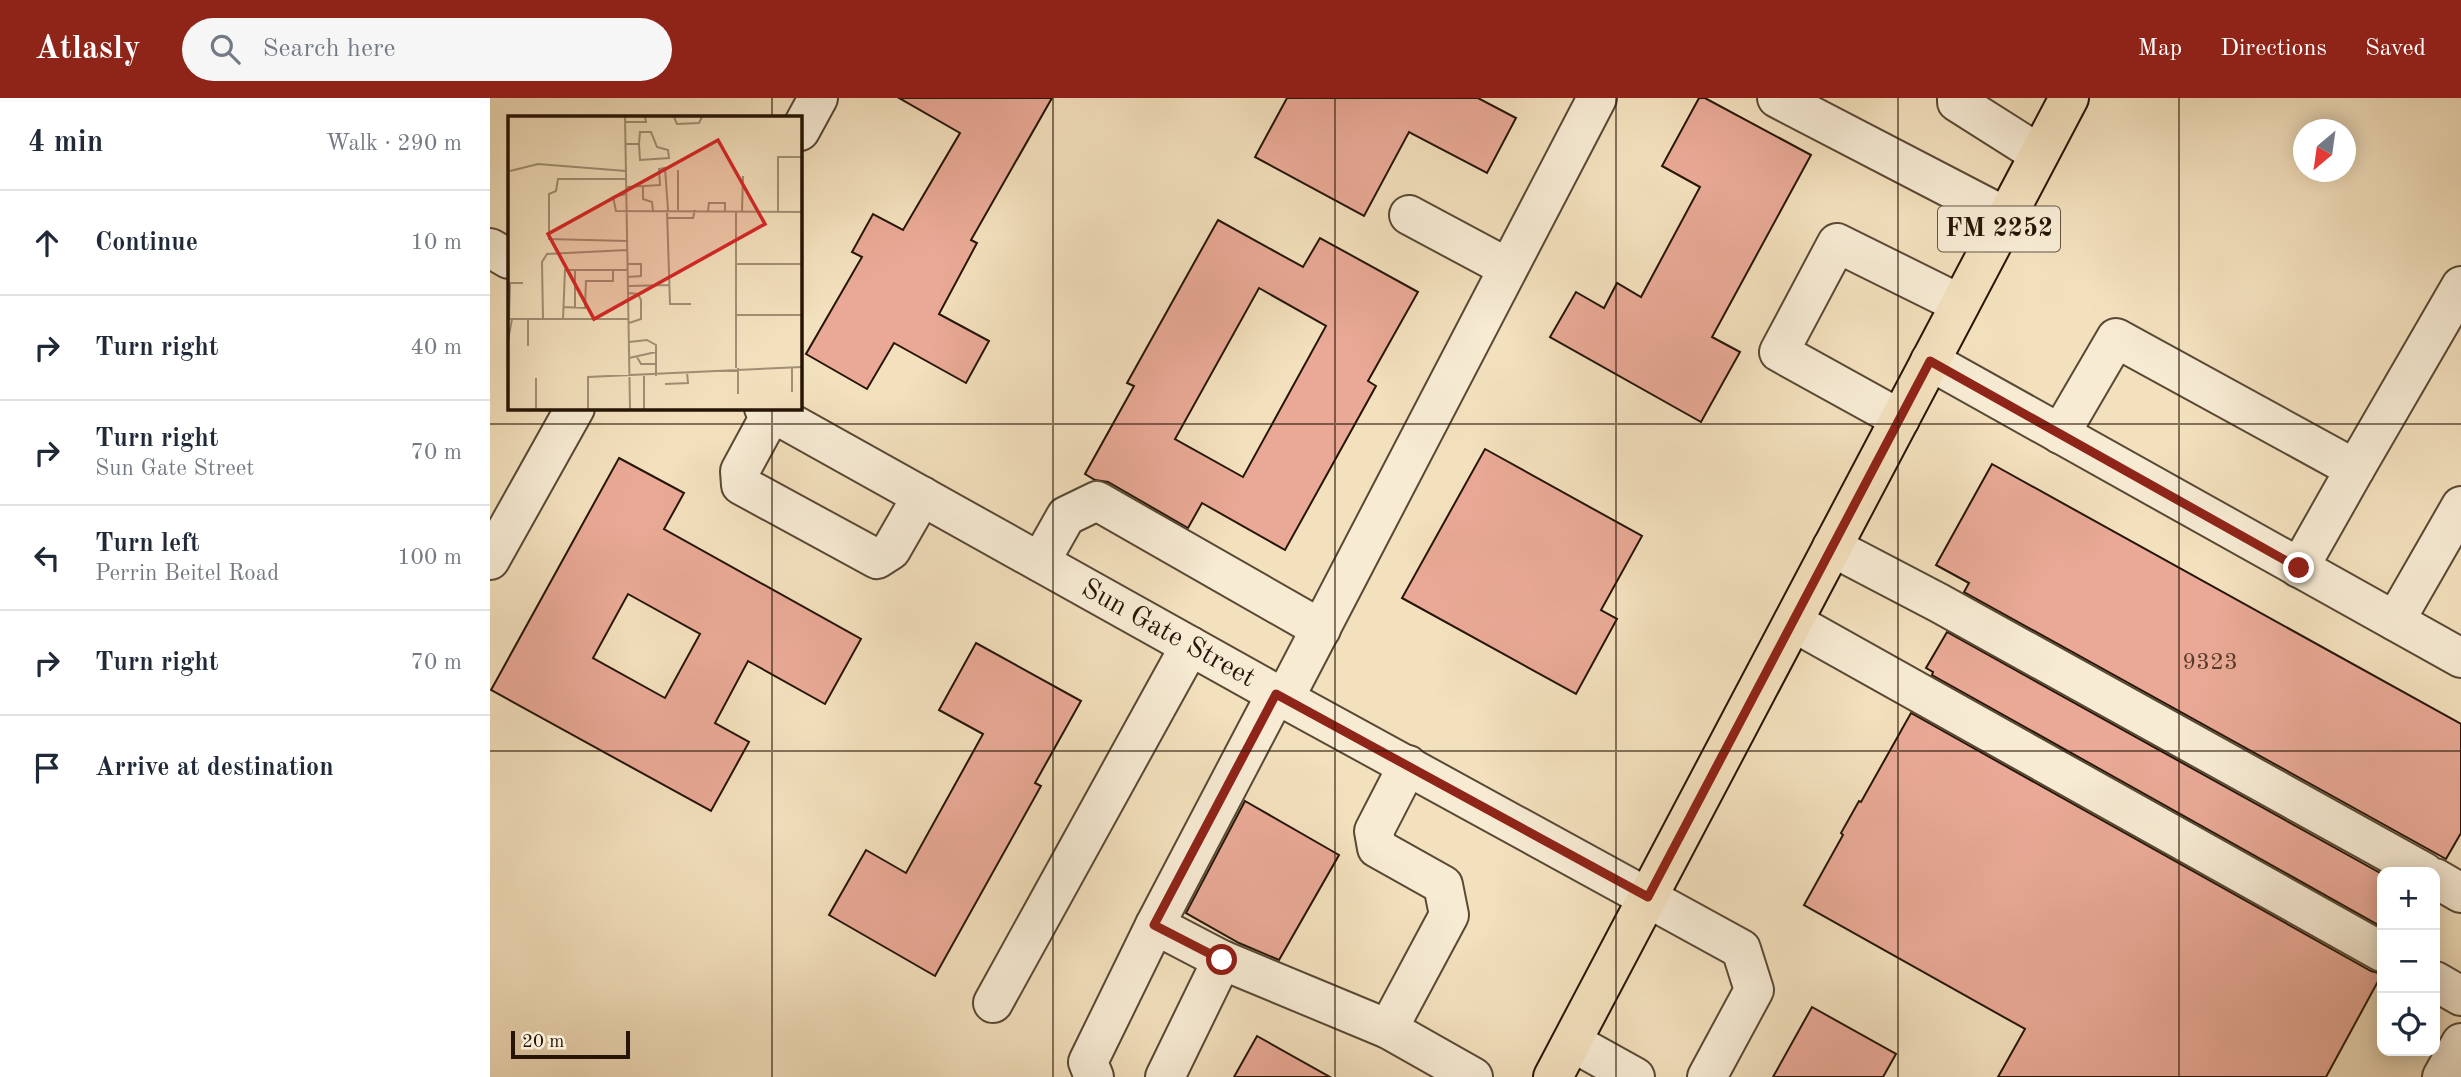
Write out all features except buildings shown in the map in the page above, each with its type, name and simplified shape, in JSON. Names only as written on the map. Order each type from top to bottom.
[{"type":"main road","name":"FM 2252","points":[[1553,1077],[2069,98]]},
{"type":"street","points":[[802,127],[818,98]]},
{"type":"street","points":[[1094,1077],[1088,1062],[1154,925],[1280,697],[1321,629],[1597,98]]},
{"type":"street","points":[[1777,98],[2006,217]]},
{"type":"street","points":[[1957,98],[1957,102],[2039,154]]},
{"type":"street","points":[[1409,215],[1508,268]]},
{"type":"street","points":[[1900,419],[1779,352],[1837,243],[1960,304]]},
{"type":"street","points":[[490,248],[508,258]]},
{"type":"street","points":[[2299,568],[2461,286]]},
{"type":"street","points":[[2060,434],[2116,338],[2355,470]]},
{"type":"street","points":[[1930,361],[2461,658]]},
{"type":"street","points":[[490,560],[574,410]]},
{"type":"street","points":[[768,410],[740,471],[741,485],[877,559],[891,550],[922,496]]},
{"type":"street","name":"Sun Gate Street","points":[[768,410],[1280,697],[1741,949],[1754,990],[1707,1077]]},
{"type":"street","points":[[1040,562],[1066,516],[1097,501],[1321,629]]},
{"type":"street","points":[[2395,621],[2461,506]]},
{"type":"street","points":[[1832,547],[2415,867]]},
{"type":"street","points":[[1793,622],[2377,949]]},
{"type":"street","points":[[993,1003],[1190,646]]},
{"type":"street","points":[[1388,1029],[1448,915],[1443,885],[1377,848],[1374,831],[1408,765]]},
{"type":"street","points":[[2440,881],[2461,893]]},
{"type":"street","points":[[1154,925],[1222,960],[1388,1029],[1473,1077]]},
{"type":"street","points":[[1165,1077],[1222,960]]},
{"type":"street","points":[[2440,984],[2461,996]]},
{"type":"street","points":[[1572,1042],[1635,1077]]},
{"type":"street","points":[[2442,1077],[2461,1043]]},
{"type":"route","points":[[1222,960],[1154,925],[1276,694],[1648,897],[1930,361],[2299,568]]}]
